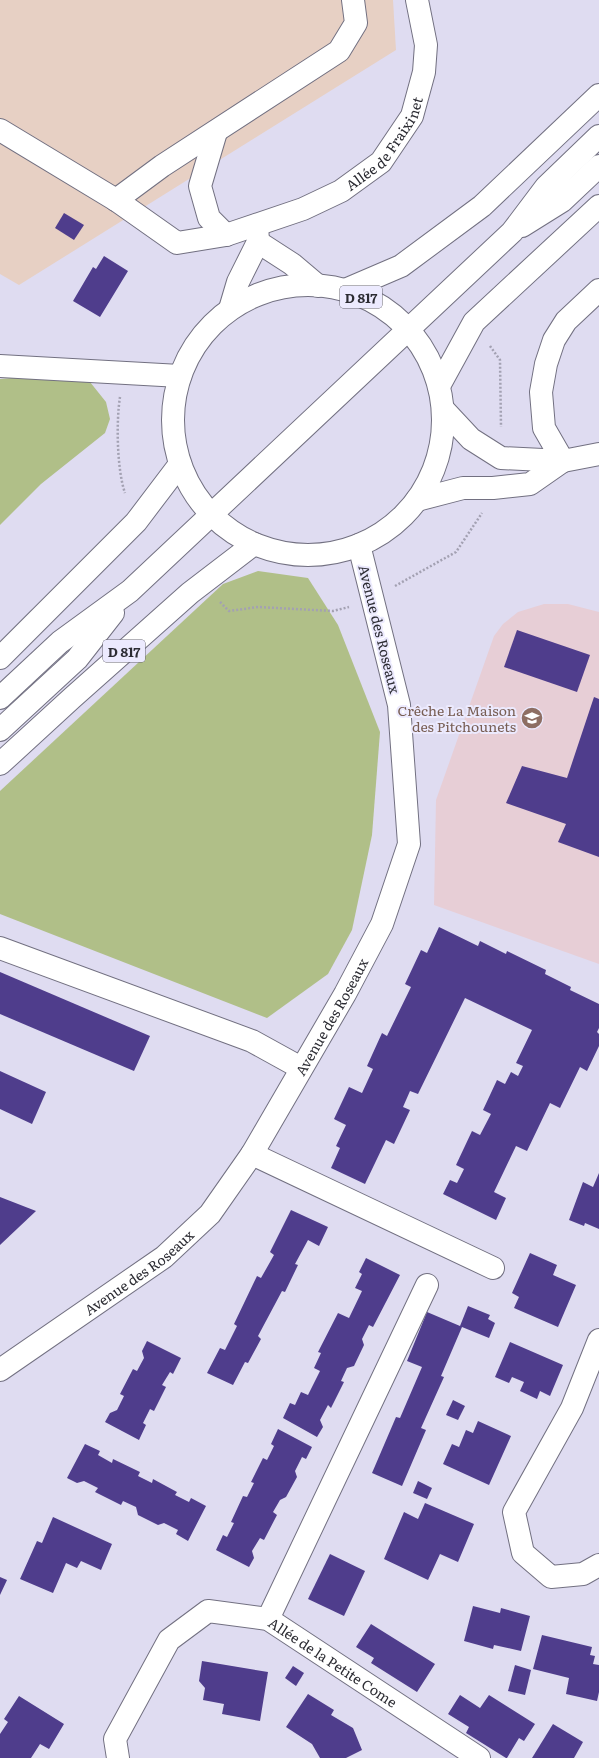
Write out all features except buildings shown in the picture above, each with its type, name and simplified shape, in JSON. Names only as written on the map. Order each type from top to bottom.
[{"type":"street","points":[[116,200],[162,166],[339,51],[356,23],[353,0]]},
{"type":"street","name":"Allée de Fraixinet","points":[[0,130],[116,200],[177,242],[226,235],[257,233],[341,191],[381,162],[412,116],[424,72],[426,45],[417,0]]},
{"type":"street","points":[[482,206],[599,77]]},
{"type":"street","name":"D 817","points":[[344,290],[401,266],[482,206],[599,95]]},
{"type":"street","points":[[216,132],[200,186],[209,218],[226,235]]},
{"type":"street","points":[[0,698],[60,642],[130,591],[512,232],[546,187],[599,136]]},
{"type":"street","points":[[512,232],[562,201],[599,166]]},
{"type":"street","points":[[439,386],[474,322],[599,206]]},
{"type":"street","points":[[230,310],[238,282],[257,233],[318,286]]},
{"type":"street","name":"D 817","points":[[294,286],[318,286],[344,290],[374,303],[390,313],[408,330],[428,359],[439,386],[443,409],[443,433],[438,457],[429,480],[417,500],[400,518],[381,534],[359,545],[333,553],[306,555],[280,552],[254,544],[231,531],[211,515],[191,488],[180,464],[174,442],[172,420],[174,398],[180,376],[188,357],[200,339],[214,323],[230,310],[250,298],[272,290],[294,286]]},
{"type":"street","points":[[563,461],[544,428],[541,392],[546,364],[554,340],[566,321],[599,290]]},
{"type":"street","points":[[0,366],[180,376]]},
{"type":"street","points":[[443,409],[471,439],[501,458],[563,461],[599,454]]},
{"type":"street","points":[[417,500],[463,488],[493,488],[530,484],[563,461]]},
{"type":"street","points":[[0,658],[136,522],[180,464]]},
{"type":"street","name":"D 817","points":[[0,764],[72,698],[200,586],[254,544]]},
{"type":"street","name":"Avenue des Roseaux","points":[[0,1370],[164,1257],[210,1214],[252,1154],[345,994],[382,924],[409,844],[399,705],[359,545]]},
{"type":"street","points":[[0,730],[77,659],[130,591]]},
{"type":"street","points":[[0,948],[252,1041],[302,1068]]},
{"type":"street","points":[[252,1154],[493,1268]]},
{"type":"street","points":[[268,1619],[427,1285]]},
{"type":"street","points":[[599,1340],[572,1408],[514,1512],[523,1553],[551,1577],[583,1574],[599,1565]]},
{"type":"street","name":"Allée de la Petite Come","points":[[118,1758],[115,1739],[169,1640],[208,1611],[268,1619],[479,1758]]},
{"type":"path","points":[[474,322],[500,360],[501,458]]},
{"type":"path","points":[[123,373],[118,412],[121,480],[136,522]]},
{"type":"path","points":[[200,586],[229,611],[258,607],[332,611],[366,602],[456,552],[489,502],[493,488]]},
{"type":"shaded area","points":[[0,0],[393,0],[396,50],[19,285],[0,274]]},
{"type":"shaded area","name":"Crêche La Maison des Pitchounets","points":[[544,604],[568,604],[599,612],[599,964],[434,905],[436,800],[494,636],[503,624],[518,612]]},
{"type":"green space","points":[[47,375],[79,377],[90,382],[106,402],[110,419],[105,433],[41,484],[0,525],[0,379]]},
{"type":"green space","points":[[258,571],[308,578],[338,625],[380,732],[372,835],[352,930],[328,974],[267,1018],[0,914],[0,791],[223,584]]},
{"type":"place","name":"Crêche La Maison des Pitchounets","points":[[532,718]]}]
